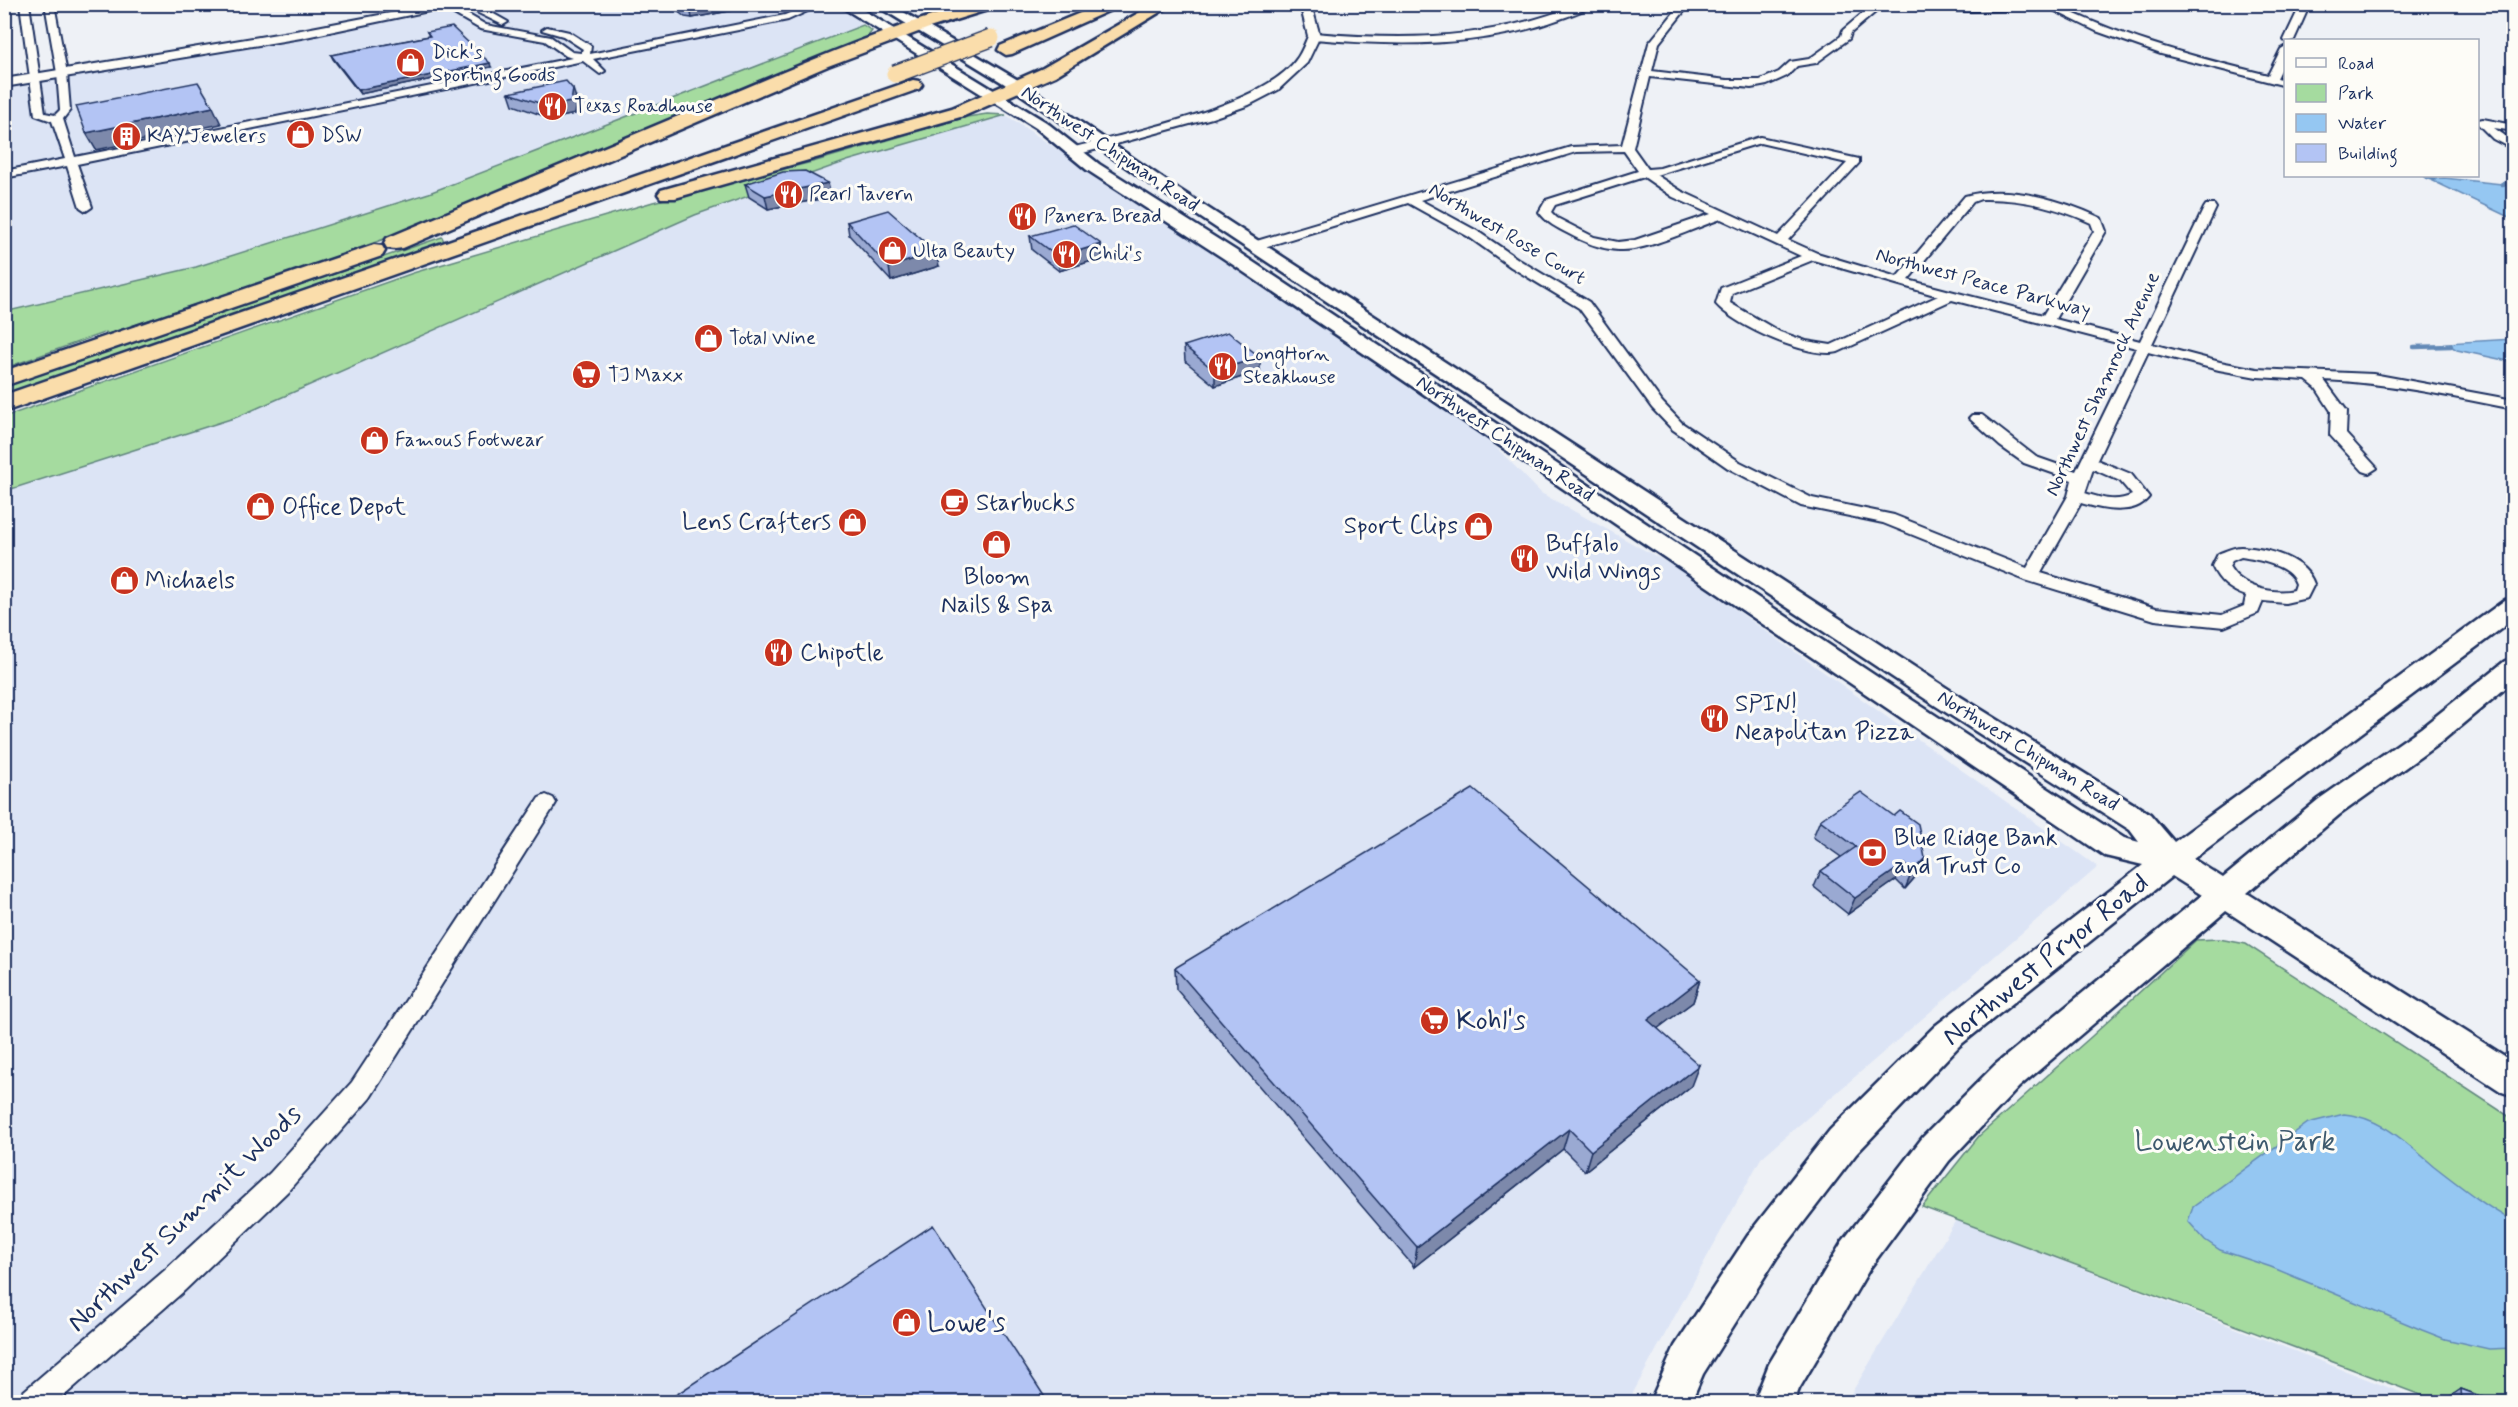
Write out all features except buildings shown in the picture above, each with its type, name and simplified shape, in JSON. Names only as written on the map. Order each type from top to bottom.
[{"type":"highway","points":[[395,243],[875,33],[895,35],[957,13],[992,4]]},
{"type":"highway","points":[[1024,25],[1079,4]]},
{"type":"highway","points":[[690,143],[895,74],[1117,4]]},
{"type":"highway","points":[[958,112],[987,109],[1028,93],[1166,4]]},
{"type":"highway","points":[[895,13],[927,15],[957,13]]},
{"type":"highway","points":[[4,404],[913,85],[1000,40]]},
{"type":"highway","points":[[331,290],[958,112],[994,97],[1028,93]]},
{"type":"highway","points":[[4,379],[622,166]]},
{"type":"main road","points":[[843,4],[875,33]]},
{"type":"main road","name":"Northwest Chipman Road","points":[[880,4],[1028,93],[1254,246],[1946,700],[2140,822],[2171,860],[2514,1081]]},
{"type":"main road","name":"Northwest Chipman Road","points":[[895,35],[994,97]]},
{"type":"main road","name":"Northwest Chipman Road","points":[[1028,93],[1041,125],[1072,152],[1197,233],[1937,731],[2116,848],[2171,860]]},
{"type":"main road","points":[[1197,233],[1232,244],[1254,246]]},
{"type":"main road","points":[[1671,552],[1711,562],[1726,571],[1765,580]]},
{"type":"main road","name":"Northwest Pryor Road","points":[[1670,1402],[1689,1360],[1764,1244],[1843,1142],[1947,1036],[2171,860],[2514,606]]},
{"type":"main road","points":[[1774,1402],[1783,1378],[1856,1255],[1936,1149],[2007,1076],[2223,893],[2329,807],[2431,735],[2514,667]]},
{"type":"street","points":[[24,4],[40,115],[57,120]]},
{"type":"street","points":[[49,4],[61,69],[65,110],[57,120]]},
{"type":"street","points":[[61,69],[417,4]]},
{"type":"street","points":[[4,74],[34,73],[301,34],[459,4],[457,12],[483,27],[548,39],[569,54],[584,57],[600,71]]},
{"type":"street","points":[[466,4],[476,7],[482,13],[497,20],[566,34],[588,48],[584,57]]},
{"type":"street","points":[[4,175],[788,17],[819,4]]},
{"type":"street","points":[[1072,152],[1207,115],[1244,102],[1272,87],[1303,60],[1314,36],[1305,4]]},
{"type":"street","points":[[1314,36],[1374,42],[1460,39],[1541,22],[1590,4]]},
{"type":"street","points":[[1254,246],[1575,148],[1627,148],[1654,43],[1686,4]]},
{"type":"street","points":[[1849,4],[1946,9],[2094,4]]},
{"type":"street","points":[[2289,39],[2306,4]]},
{"type":"street","points":[[1645,73],[1727,83],[1764,83],[1783,74],[1794,64],[1812,61],[1833,47],[1846,37],[1846,32],[1877,6]]},
{"type":"street","points":[[2049,6],[2099,29],[2154,49],[2217,68],[2284,83]]},
{"type":"street","points":[[2271,80],[2284,53]]},
{"type":"street","points":[[4,83],[34,73]]},
{"type":"street","points":[[57,120],[86,207]]},
{"type":"street","points":[[2480,122],[2514,128]]},
{"type":"street","points":[[2480,122],[2497,137],[2514,147]]},
{"type":"street","points":[[1720,214],[1637,244],[1618,246],[1590,240],[1547,216],[1546,207],[1551,203],[1645,173],[1662,171],[1760,140],[1855,161],[1779,242]]},
{"type":"street","name":"Northwest Peace Parkway","points":[[1627,148],[1645,173],[1677,194],[1779,242],[1812,255],[1900,282],[2256,373],[2373,378],[2514,405]]},
{"type":"street","points":[[1900,282],[1969,199],[1976,195],[2001,194],[2074,211],[2097,221],[2100,231],[2047,320]]},
{"type":"street","name":"Northwest Rose Court","points":[[1408,198],[1473,234],[1516,264],[1584,305],[1657,405],[1677,426],[1734,465],[1807,502],[1888,519],[2031,576],[2155,614],[2224,621],[2253,609],[2256,594]]},
{"type":"street","name":"Northwest Shamrock Avenue","points":[[2031,576],[2076,496],[2085,470],[2210,208]]},
{"type":"street","points":[[1812,255],[1726,291],[1723,304],[1741,317],[1795,344],[1814,349],[1833,350],[1952,295]]},
{"type":"street","points":[[2311,376],[2321,385],[2339,411],[2338,435],[2369,468]]},
{"type":"street","points":[[1977,418],[2030,460],[2085,470],[2118,472],[2134,483],[2142,497],[2130,504],[2114,505],[2076,496]]},
{"type":"street","name":"Northwest Summit Woods","points":[[35,1402],[174,1281],[279,1182],[361,1090],[546,803]]},
{"type":"shaded area","points":[[477,5],[838,5],[863,25],[429,193],[196,267],[5,312],[5,87],[310,36]]},
{"type":"shaded area","points":[[1006,115],[1487,438],[1541,493],[1677,568],[2098,867],[1761,1158],[1628,1402],[5,1402],[4,491],[237,417],[695,215],[847,161]]},
{"type":"shaded area","points":[[1956,1220],[2426,1402],[1846,1402]]},
{"type":"green space","points":[[863,25],[872,31],[865,40],[436,220],[316,264],[108,334],[106,332],[5,368],[4,312],[196,267],[429,193]]},
{"type":"green space","points":[[987,114],[1006,115],[847,161],[695,215],[237,417],[5,491],[4,417],[413,273],[653,202],[816,161],[967,117]]},
{"type":"green space","points":[[442,237],[445,243],[5,397],[4,387]]},
{"type":"green space","name":"Lowenstein Park","points":[[2219,939],[2246,944],[2513,1119],[2513,1402],[2439,1402],[1922,1207],[1979,1136],[2196,940]]},
{"type":"water","points":[[2444,178],[2502,184],[2513,188],[2513,219],[2433,181]]},
{"type":"water","points":[[2513,339],[2513,362],[2457,350],[2446,343]]},
{"type":"water","points":[[2344,1114],[2370,1120],[2392,1132],[2492,1209],[2513,1221],[2513,1348],[2489,1349],[2445,1339],[2271,1267],[2220,1250],[2205,1240],[2188,1221],[2193,1207],[2308,1123]]},
{"type":"waterway","points":[[2428,177],[2434,179]]},
{"type":"waterway","points":[[2502,184],[2514,183]]},
{"type":"waterway","points":[[2414,347],[2451,346]]},
{"type":"place","name":"Dick's Sporting Goods","points":[[411,63]]},
{"type":"place","name":"Texas Roadhouse","points":[[553,106]]},
{"type":"place","name":"DSW","points":[[300,135]]},
{"type":"place","name":"KAY Jewelers","points":[[126,136]]},
{"type":"place","name":"Pearl Tavern","points":[[788,194]]},
{"type":"place","name":"Panera Bread","points":[[1023,216]]},
{"type":"place","name":"Ulta Beauty","points":[[892,251]]},
{"type":"place","name":"Chili's","points":[[1067,254]]},
{"type":"place","name":"Total Wine","points":[[708,338]]},
{"type":"place","name":"LongHorn Steakhouse","points":[[1222,366]]},
{"type":"place","name":"TJ Maxx","points":[[587,375]]},
{"type":"place","name":"Famous Footwear","points":[[374,440]]},
{"type":"place","name":"Starbucks","points":[[955,503]]},
{"type":"place","name":"Office Depot","points":[[261,507]]},
{"type":"place","name":"Lens Crafters","points":[[852,522]]},
{"type":"place","name":"Sport Clips","points":[[1479,526]]},
{"type":"place","name":"Bloom Nails & Spa","points":[[997,544]]},
{"type":"place","name":"Buffalo Wild Wings","points":[[1525,558]]},
{"type":"place","name":"Michaels","points":[[124,581]]},
{"type":"place","name":"Chipotle","points":[[779,653]]},
{"type":"place","name":"SPIN! Neapolitan Pizza","points":[[1714,718]]},
{"type":"place","name":"Blue Ridge Bank and Trust Co","points":[[1873,852]]},
{"type":"place","name":"Kohl's","points":[[1435,1021]]},
{"type":"place","name":"Lowe's","points":[[906,1323]]}]
